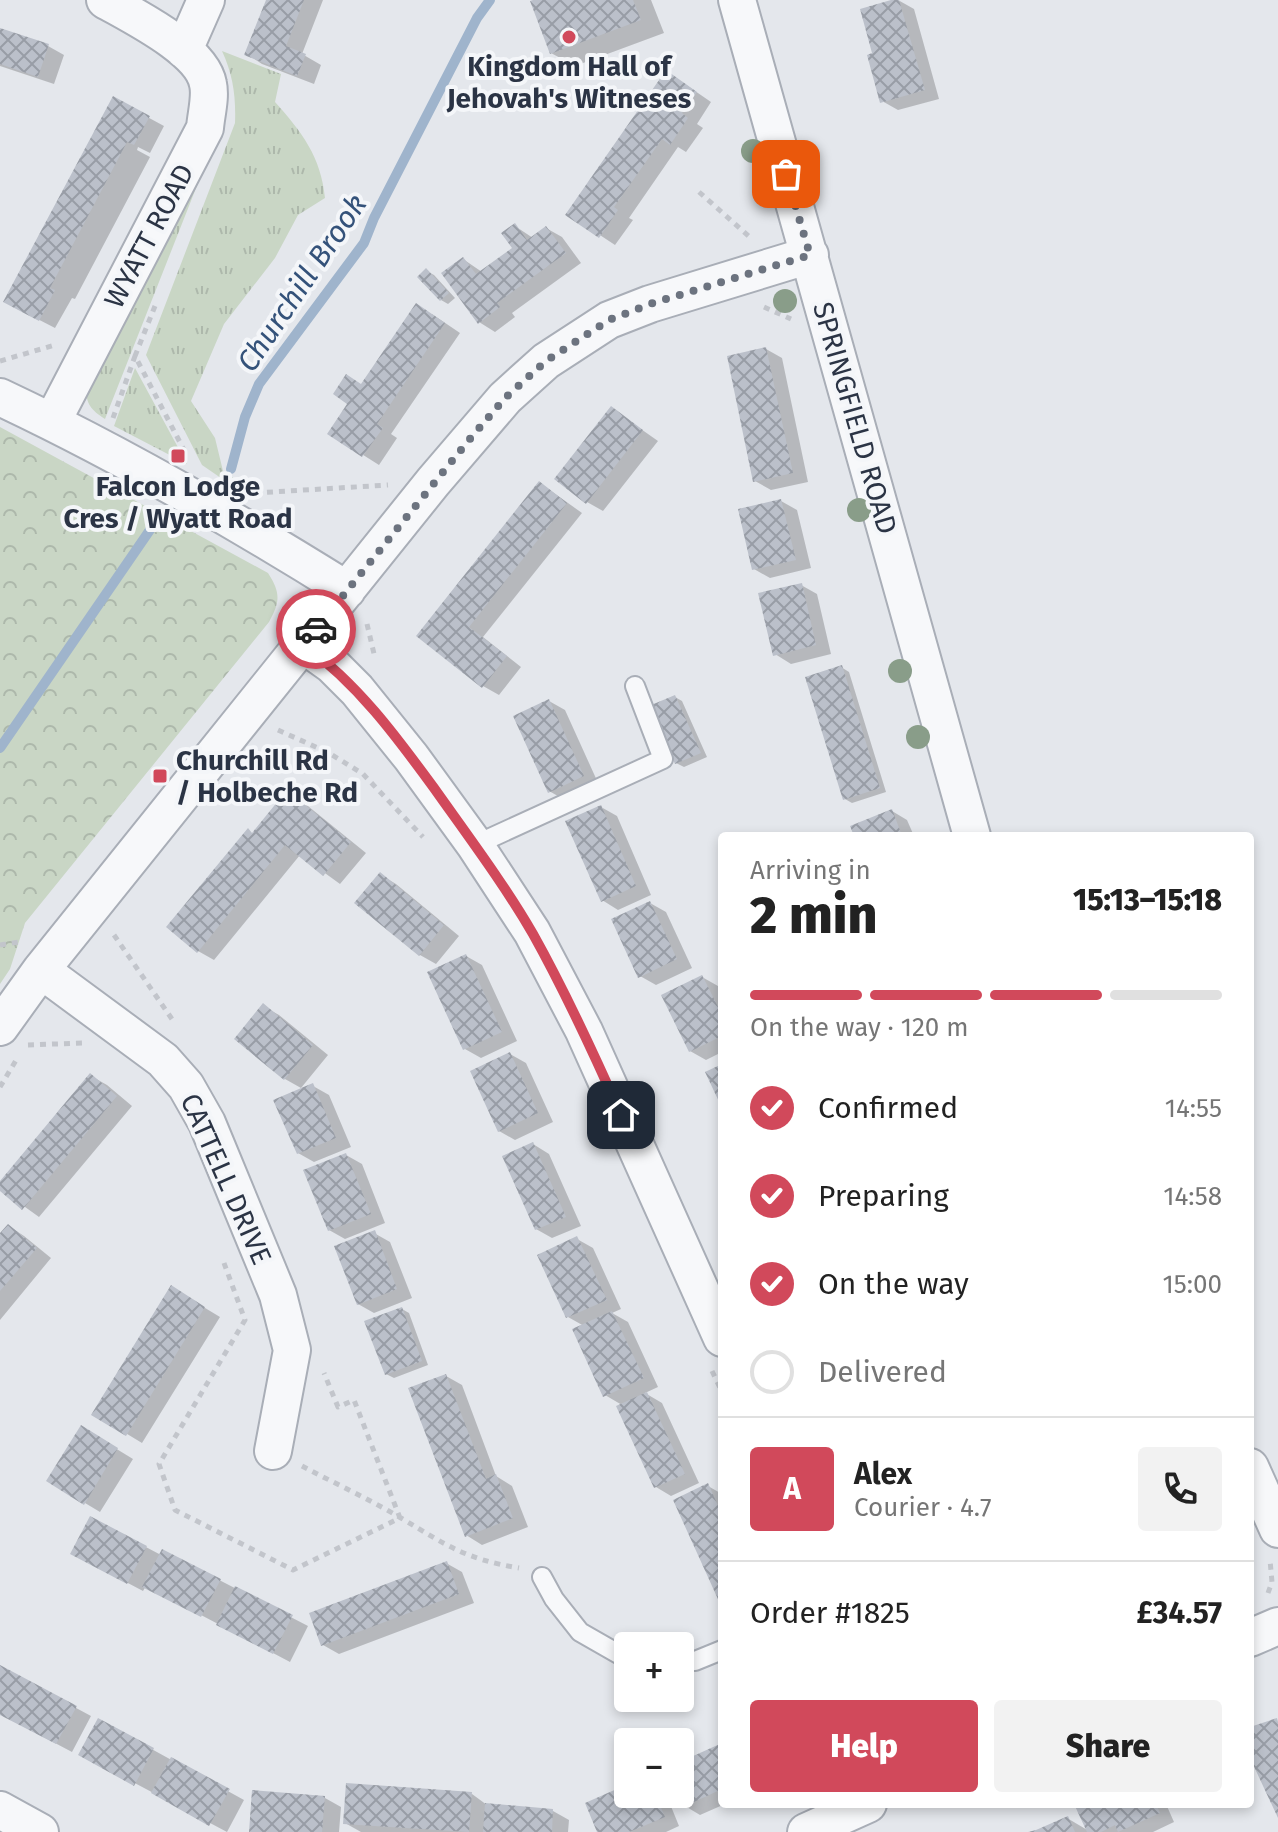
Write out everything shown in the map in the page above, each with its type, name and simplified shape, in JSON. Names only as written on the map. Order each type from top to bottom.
[{"type":"street","name":"WYATT ROAD","points":[[52,422],[205,128],[209,86],[201,64],[105,0]]},
{"type":"street","points":[[184,50],[206,0]]},
{"type":"street","name":"SPRINGFIELD ROAD","points":[[737,0],[795,260],[971,832]]},
{"type":"street","points":[[13,1036],[41,970],[433,482],[505,398],[546,361],[590,331],[650,304],[795,260]]},
{"type":"street","points":[[0,397],[102,449],[283,550],[347,590]]},
{"type":"street","points":[[304,645],[332,665],[357,690],[411,757],[475,845],[532,932],[584,1031],[714,1348]]},
{"type":"street","name":"CATTELL DRIVE","points":[[41,970],[163,1060],[186,1086],[207,1123],[278,1295],[292,1350],[273,1451]]},
{"type":"street","points":[[1254,1480],[1272,1540]]},
{"type":"street","points":[[806,1832],[859,1808]]},
{"type":"street","points":[[0,1810],[40,1832]]},
{"type":"lane","points":[[475,845],[663,759],[635,686]]},
{"type":"lane","points":[[542,1577],[554,1599],[580,1632],[614,1650]]},
{"type":"lane","points":[[694,1661],[718,1652]]},
{"type":"path","points":[[699,192],[795,260]]},
{"type":"path","points":[[756,304],[804,324]]},
{"type":"path","points":[[102,449],[135,356]]},
{"type":"path","points":[[251,493],[433,482]]},
{"type":"path","points":[[367,624],[377,612]]},
{"type":"path","points":[[278,730],[329,753],[363,774],[427,842]]},
{"type":"path","points":[[13,1036],[85,1042]]},
{"type":"path","points":[[714,1348],[718,1370]]},
{"type":"path","points":[[273,1451],[457,1552],[542,1577]]},
{"type":"path","points":[[1265,1631],[1258,1612],[1272,1582],[1272,1540]]},
{"type":"green space","points":[[222,51],[281,74],[275,102],[309,146],[323,183],[325,198],[298,215],[275,258],[224,324],[191,401],[215,438],[223,471],[238,481],[234,487],[202,465],[146,355],[235,123],[233,86]]},
{"type":"green space","points":[[196,175],[200,178],[105,419],[88,403],[87,380]]},
{"type":"green space","points":[[135,368],[187,464],[114,426]]},
{"type":"green space","points":[[0,427],[268,573],[278,598],[269,622],[25,923],[10,969],[0,984]]},
{"type":"building","points":[[266,0],[304,0],[286,46],[306,54],[297,76],[244,55]]},
{"type":"building","name":"Kingdom Hall of Jehovah's Witneses","points":[[633,0],[641,20],[550,54],[530,1]]},
{"type":"building","points":[[899,0],[925,90],[880,103],[867,55],[872,53],[860,9]]},
{"type":"building","points":[[0,28],[49,44],[38,77],[0,64]]},
{"type":"building","points":[[666,70],[697,92],[682,113],[688,118],[670,145],[662,139],[614,207],[618,210],[599,238],[565,215]]},
{"type":"building","points":[[113,96],[150,116],[134,145],[127,142],[50,288],[55,290],[39,321],[3,302]]},
{"type":"building","points":[[515,223],[527,240],[546,226],[566,253],[497,303],[500,307],[478,324],[441,273],[463,257],[476,274],[512,248],[501,233]]},
{"type":"building","points":[[426,268],[449,293],[440,301],[417,277]]},
{"type":"building","points":[[416,303],[445,323],[377,424],[383,428],[362,457],[327,434],[347,404],[333,394],[346,374],[361,384]]},
{"type":"building","points":[[766,347],[793,473],[753,482],[727,356]]},
{"type":"building","points":[[611,406],[643,430],[586,504],[554,479]]},
{"type":"building","points":[[539,481],[567,503],[469,627],[507,656],[482,688],[416,636]]},
{"type":"building","points":[[781,499],[796,560],[752,570],[738,509]]},
{"type":"building","points":[[802,583],[816,645],[773,656],[758,593]]},
{"type":"building","points":[[842,665],[880,788],[843,800],[805,677]]},
{"type":"building","points":[[675,695],[701,753],[675,764],[649,706]]},
{"type":"building","points":[[549,699],[584,776],[548,793],[513,716]]},
{"type":"building","points":[[287,790],[351,842],[323,876],[285,845],[197,953],[166,927],[248,828],[252,833]]},
{"type":"building","points":[[601,805],[636,886],[601,902],[565,821]]},
{"type":"building","points":[[892,809],[901,832],[852,832],[850,826]]},
{"type":"building","points":[[380,872],[444,925],[419,956],[354,903]]},
{"type":"building","points":[[650,901],[677,959],[638,978],[611,919]]},
{"type":"building","points":[[466,954],[502,1032],[463,1050],[427,972]]},
{"type":"building","points":[[702,975],[718,1007],[718,1038],[689,1052],[661,995]]},
{"type":"building","points":[[263,1003],[313,1045],[284,1080],[234,1039]]},
{"type":"building","points":[[510,1052],[538,1113],[498,1132],[470,1071]]},
{"type":"building","points":[[718,1066],[718,1100],[705,1072]]},
{"type":"building","points":[[90,1073],[117,1096],[22,1210],[0,1191],[0,1181]]},
{"type":"building","points":[[313,1083],[336,1138],[297,1154],[273,1100]]},
{"type":"building","points":[[533,1142],[566,1217],[535,1230],[502,1156]]},
{"type":"building","points":[[346,1153],[371,1214],[328,1231],[303,1170]]},
{"type":"building","points":[[8,1224],[37,1248],[0,1291],[0,1233]]},
{"type":"building","points":[[375,1230],[397,1289],[357,1305],[334,1246]]},
{"type":"building","points":[[577,1236],[607,1300],[566,1318],[537,1255]]},
{"type":"building","points":[[171,1285],[205,1307],[126,1436],[91,1415]]},
{"type":"building","points":[[402,1307],[422,1361],[385,1375],[364,1321]]},
{"type":"building","points":[[612,1311],[644,1378],[603,1397],[572,1329]]},
{"type":"building","points":[[446,1374],[486,1479],[496,1474],[513,1518],[465,1537],[408,1388]]},
{"type":"building","points":[[647,1392],[685,1474],[654,1488],[616,1406]]},
{"type":"building","points":[[81,1425],[118,1448],[84,1505],[46,1481]]},
{"type":"building","points":[[708,1483],[718,1506],[718,1599],[673,1500]]},
{"type":"building","points":[[90,1516],[147,1546],[127,1584],[70,1554]]},
{"type":"building","points":[[162,1549],[221,1579],[201,1617],[142,1587]]},
{"type":"building","points":[[447,1561],[459,1594],[321,1646],[309,1613]]},
{"type":"building","points":[[235,1586],[293,1615],[273,1654],[216,1625]]},
{"type":"building","points":[[0,1665],[77,1706],[56,1744],[0,1715]]},
{"type":"building","points":[[98,1718],[154,1748],[134,1786],[78,1755]]},
{"type":"building","points":[[1277,1718],[1278,1818],[1254,1767],[1254,1726]]},
{"type":"building","points":[[718,1745],[718,1791],[694,1802],[694,1756]]},
{"type":"building","points":[[171,1757],[230,1789],[209,1826],[151,1793]]},
{"type":"building","points":[[346,1783],[472,1792],[469,1832],[343,1824]]},
{"type":"building","points":[[252,1790],[325,1796],[322,1832],[249,1832]]},
{"type":"building","points":[[614,1790],[614,1808],[661,1808],[665,1817],[629,1832],[597,1832],[585,1803]]},
{"type":"building","points":[[485,1803],[553,1809],[552,1832],[483,1832]]},
{"type":"building","points":[[1076,1808],[1158,1808],[1160,1813],[1118,1832],[1115,1825],[1101,1832],[1087,1832]]},
{"type":"building","points":[[1068,1816],[1075,1832],[1028,1832],[1036,1830]]},
{"type":"waterway","name":"Churchill Brook","points":[[231,469],[245,417],[259,384],[364,243],[477,18],[490,0]]},
{"type":"waterway","name":"Churchill Brook","points":[[0,748],[163,511]]},
{"type":"way so far","points":[[316,629],[433,482],[505,398],[546,361],[609,320],[650,304],[810,255],[786,174]]},
{"type":"place","name":"Kingdom Hall of Jehovah's Witneses","points":[[569,37]]},
{"type":"place","name":"Falcon Lodge Cres / Wyatt Road","points":[[178,456]]},
{"type":"place","name":"Churchill Rd / Holbeche Rd","points":[[160,776]]},
{"type":"route","points":[[316,629],[304,645],[332,665],[357,690],[411,757],[475,845],[532,932],[584,1031],[621,1115]]}]
